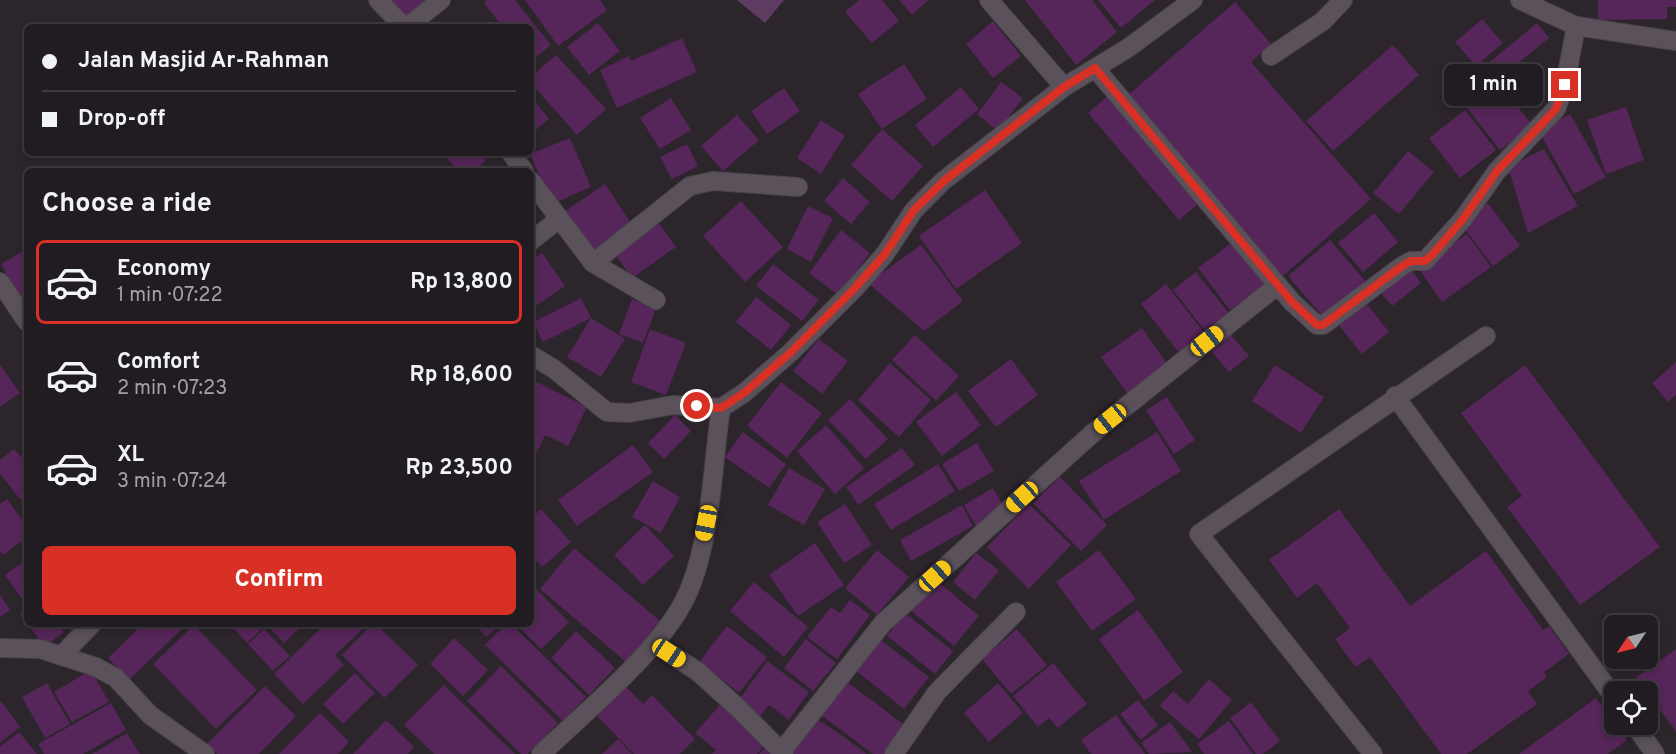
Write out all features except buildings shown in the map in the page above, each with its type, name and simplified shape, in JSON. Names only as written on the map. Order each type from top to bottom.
[{"type":"street","points":[[378,0],[403,24]]},
{"type":"street","points":[[410,24],[441,0]]},
{"type":"street","points":[[988,0],[1064,87]]},
{"type":"street","points":[[534,358],[554,369],[607,412],[629,413],[673,405],[721,408],[744,393],[790,353],[854,289],[885,254],[914,210],[944,181],[1064,87],[1128,48],[1193,0]]},
{"type":"street","points":[[1271,56],[1323,21],[1342,0]]},
{"type":"street","points":[[1520,0],[1576,26],[1676,41]]},
{"type":"street","points":[[1095,68],[1278,285],[1313,322],[1323,325],[1402,266],[1411,261],[1425,261],[1463,219],[1497,171],[1556,109],[1565,85],[1576,26]]},
{"type":"street","points":[[593,263],[690,186],[713,181],[798,187]]},
{"type":"street","points":[[534,185],[593,263],[656,300]]},
{"type":"street","points":[[534,240],[559,219]]},
{"type":"street","points":[[0,282],[24,318]]},
{"type":"street","points":[[655,644],[697,671],[736,706],[782,753],[883,623],[1094,432],[1278,285]]},
{"type":"street","points":[[1372,754],[1199,534],[1395,396],[1486,336]]},
{"type":"street","points":[[1395,396],[1604,684]]},
{"type":"street","points":[[541,754],[655,644],[690,590],[710,507],[721,408]]},
{"type":"street","points":[[894,754],[938,692],[1016,612]]},
{"type":"street","points":[[61,656],[89,627]]},
{"type":"street","points":[[0,648],[40,649],[96,668],[116,678],[150,715],[205,754]]},
{"type":"street","points":[[1642,735],[1655,754]]},
{"type":"shaded area","points":[[737,0],[784,0],[765,23]]},
{"type":"route","points":[[697,406],[721,408],[744,393],[790,353],[854,289],[885,254],[914,210],[944,181],[982,148],[1064,87],[1095,68],[1292,302],[1317,325],[1323,325],[1402,266],[1411,261],[1425,261],[1433,254],[1463,219],[1497,171],[1556,109],[1565,85]]}]
